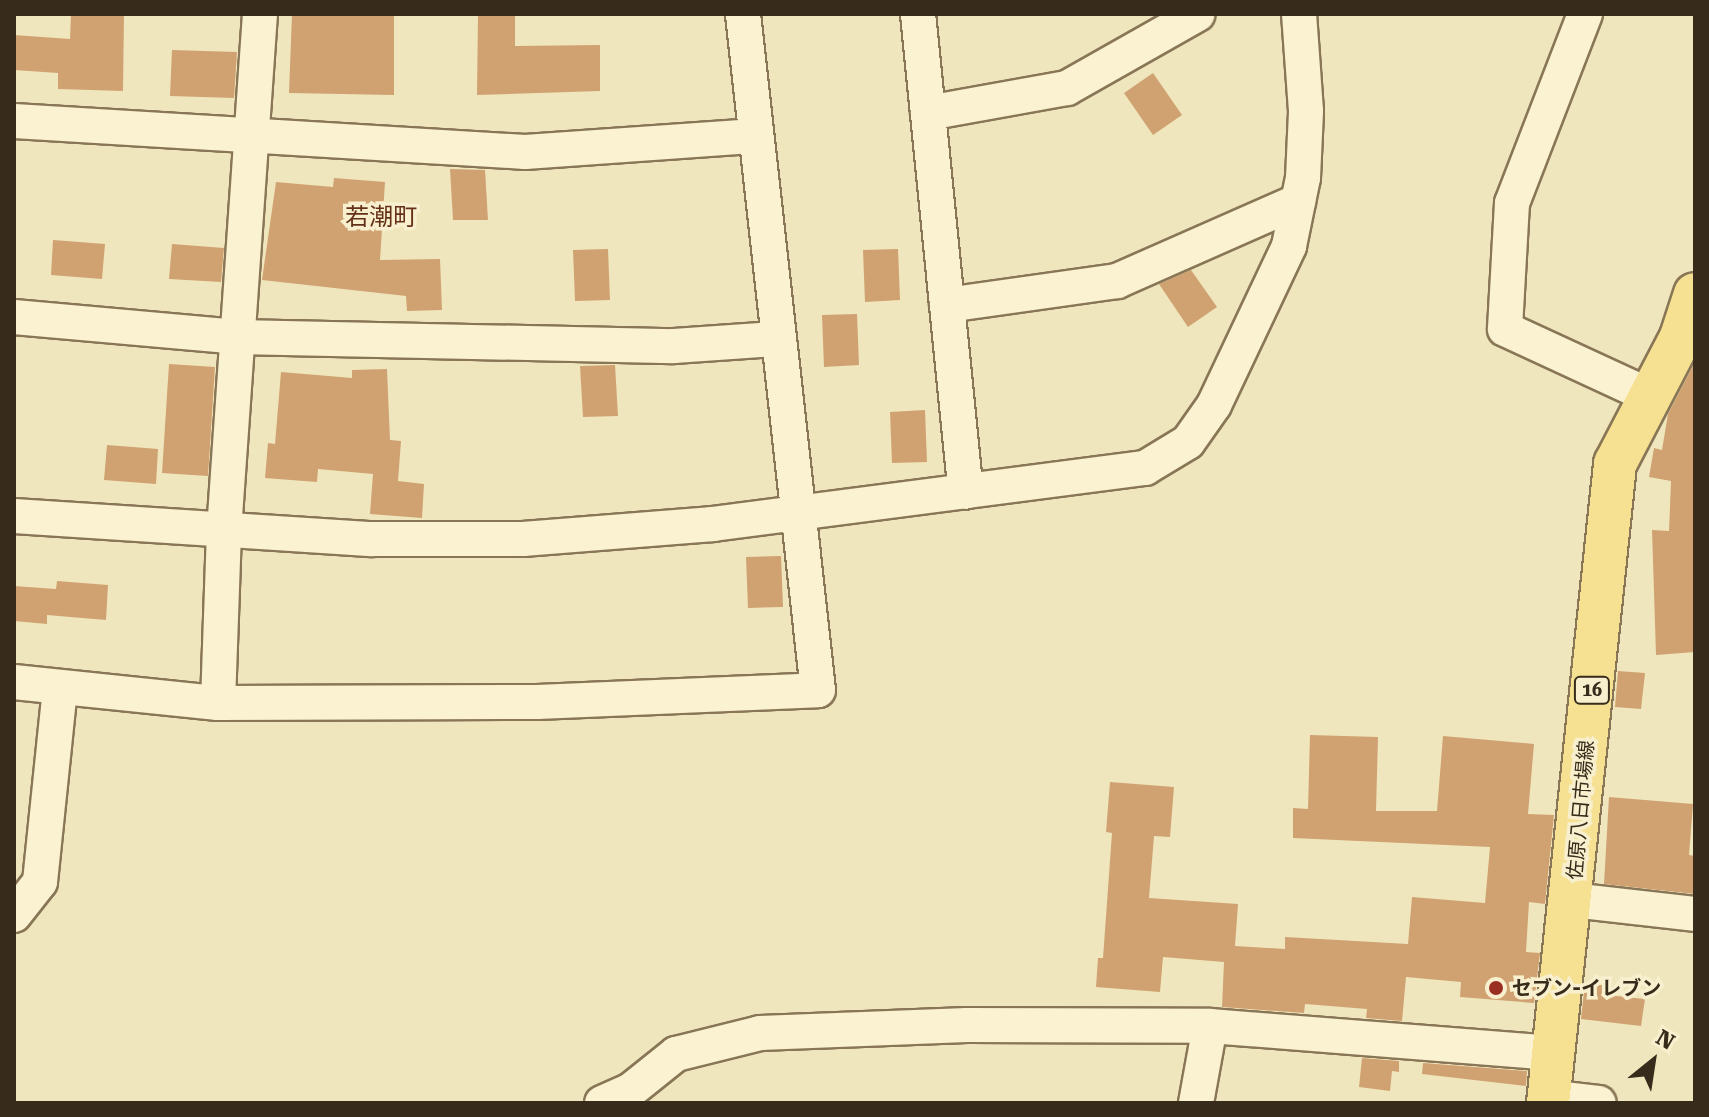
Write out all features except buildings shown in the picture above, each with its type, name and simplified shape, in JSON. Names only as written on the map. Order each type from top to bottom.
[{"type":"main road","name":"佐原八日市場線","points":[[1548,1100],[1572,900],[1615,464],[1681,337],[1695,294]]},
{"type":"street","points":[[218,703],[224,531],[260,14]]},
{"type":"street","points":[[14,682],[218,703],[537,702],[818,690],[775,339],[743,14]]},
{"type":"street","points":[[918,14],[966,492]]},
{"type":"street","points":[[928,113],[1067,88],[1198,14]]},
{"type":"street","points":[[14,516],[224,531],[523,539],[795,513],[1145,468],[1188,442],[1242,350],[1289,246],[1298,201],[1306,111],[1299,14]]},
{"type":"street","points":[[1585,14],[1512,203],[1505,329],[1650,396]]},
{"type":"street","points":[[14,121],[251,139],[525,152],[755,136]]},
{"type":"street","points":[[947,305],[1117,281],[1298,201]]},
{"type":"street","points":[[14,317],[237,337],[674,346],[775,339]]},
{"type":"street","points":[[14,915],[40,882],[60,687]]},
{"type":"street","points":[[1572,900],[1695,914]]},
{"type":"street","points":[[621,1099],[676,1054],[760,1033],[967,1025],[1210,1026],[1553,1053]]},
{"type":"street","points":[[1196,1103],[1210,1026]]},
{"type":"street","points":[[1548,1100],[1599,1103]]},
{"type":"place","name":"セブン-イレブン","points":[[1496,988]]},
{"type":"district","name":"若潮町","points":[[381,218]]}]
